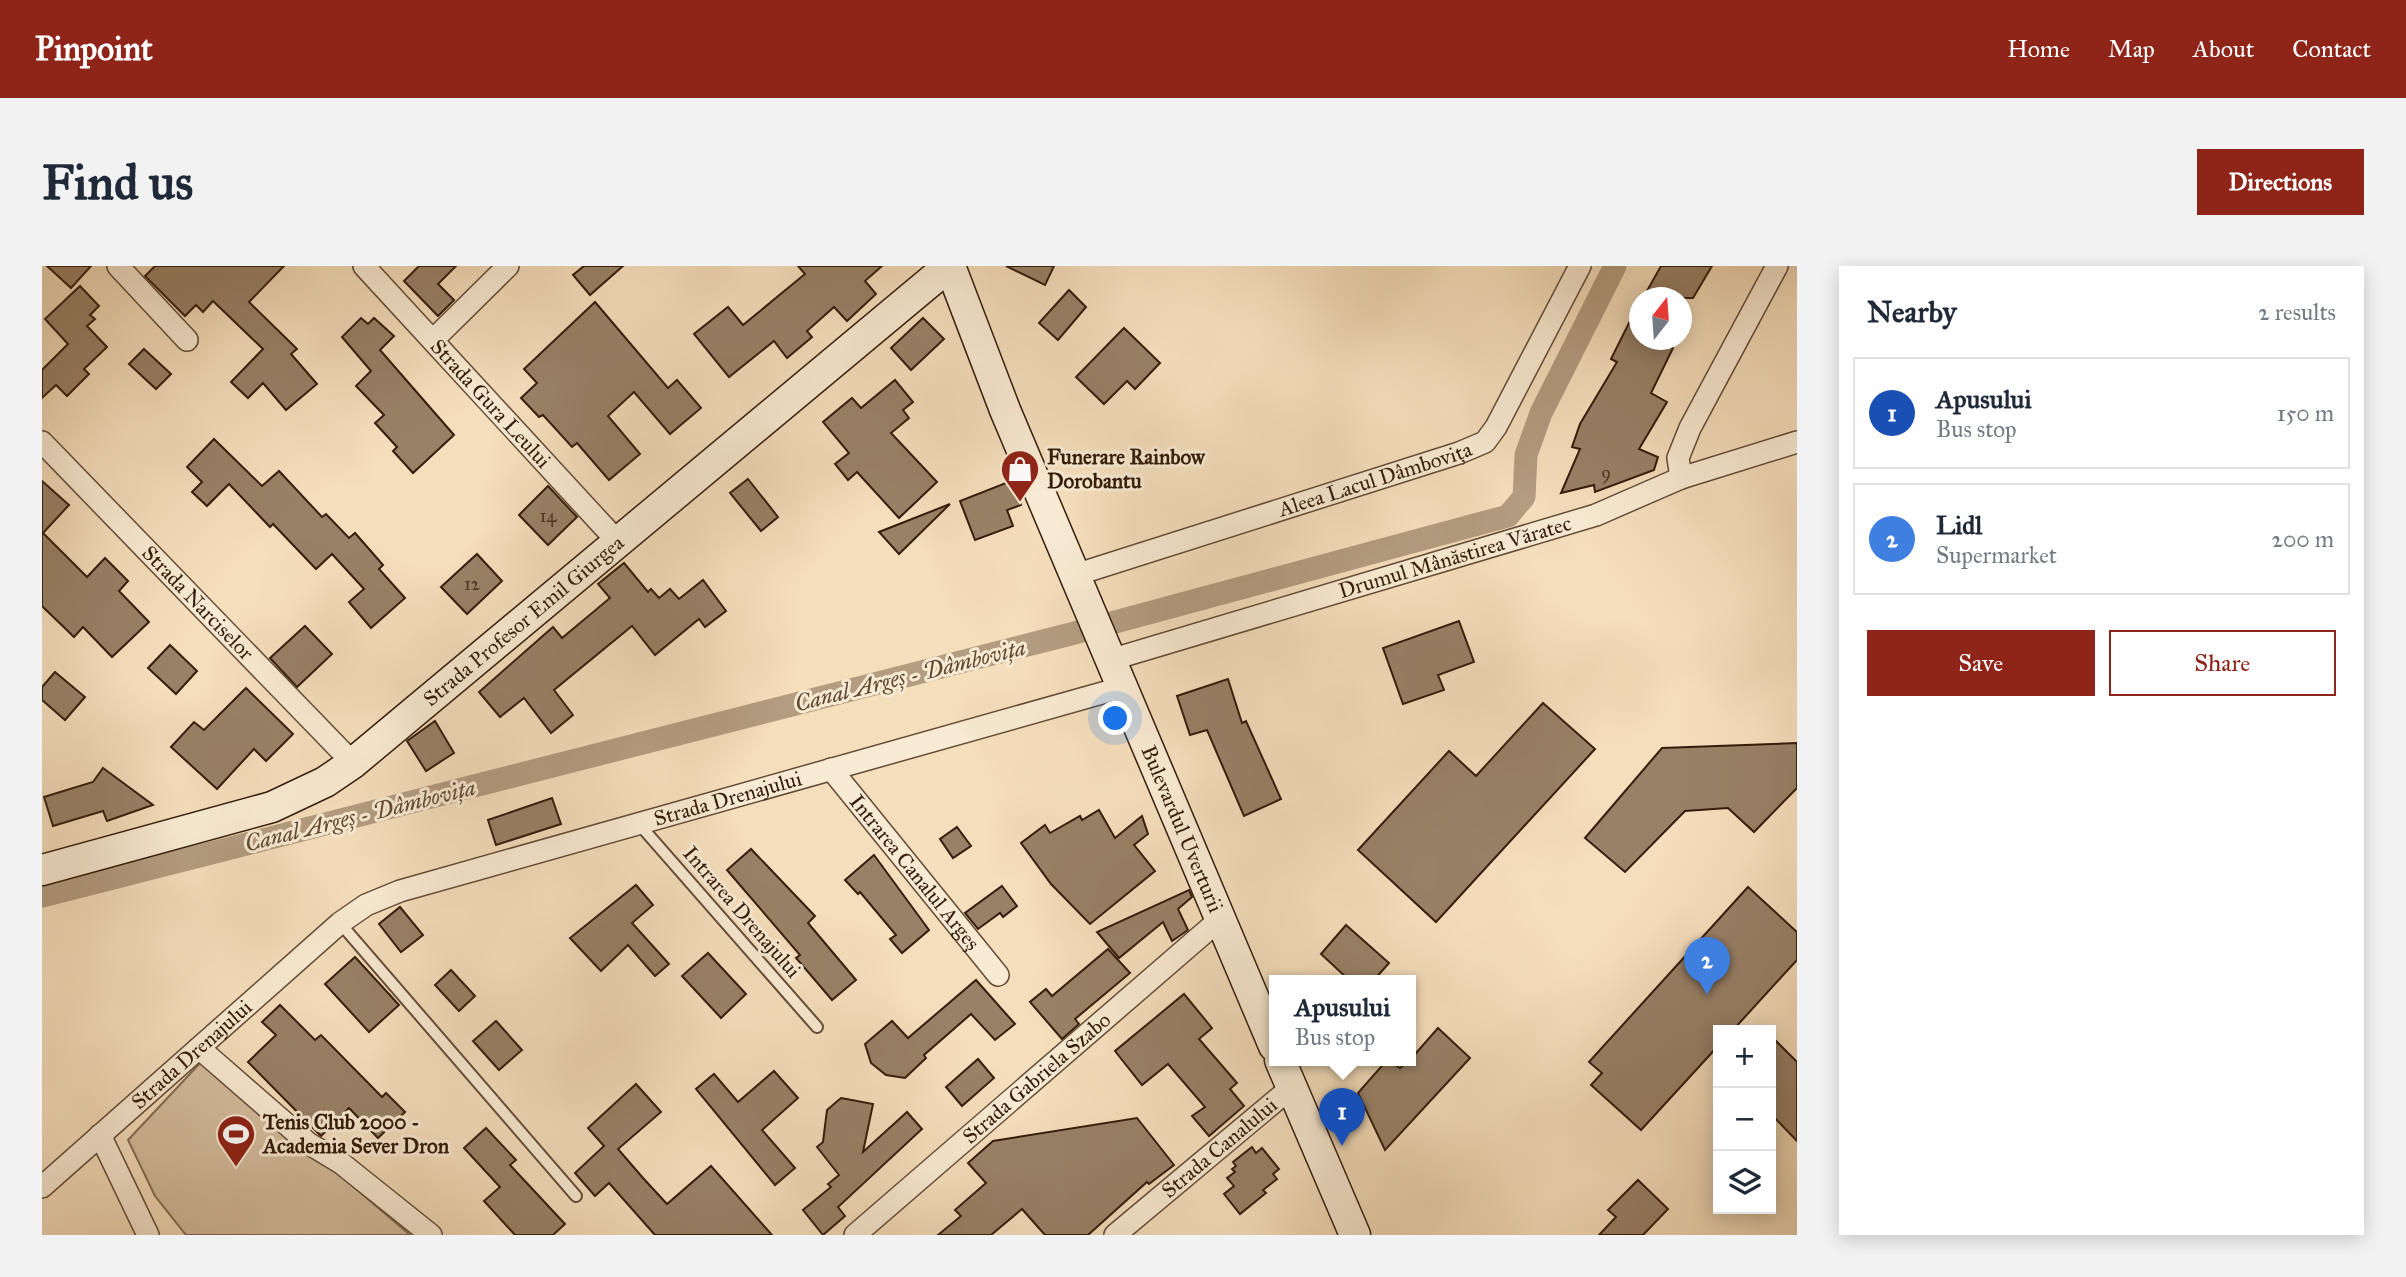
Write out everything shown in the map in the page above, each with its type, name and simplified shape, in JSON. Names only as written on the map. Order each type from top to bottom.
[{"type":"street","points":[[118,266],[187,340]]},
{"type":"street","name":"Strada Gura Leului","points":[[364,266],[618,542]]},
{"type":"street","points":[[433,340],[508,266]]},
{"type":"street","name":"Strada Profesor Emil Giurgea","points":[[42,870],[272,807],[325,782],[353,763],[949,266]]},
{"type":"street","name":"Bulevardul Uverturii","points":[[949,266],[1005,410],[1120,688],[1269,1035]]},
{"type":"street","name":"Aleea Lacul Dâmbovița","points":[[1074,575],[1395,474],[1485,442],[1496,427],[1580,266]]},
{"type":"street","points":[[1681,478],[1678,458],[1690,428],[1777,266]]},
{"type":"street","name":"Strada Narciselor","points":[[42,442],[353,763]]},
{"type":"street","name":"Drumul Mânăstirea Văratec","points":[[1110,660],[1596,515],[1681,478],[1797,442]]},
{"type":"street","name":"Strada Drenajului","points":[[42,1186],[340,923],[366,905],[400,891],[638,822],[1120,688]]},
{"type":"street","name":"Intrarea Canalul Argeș","points":[[831,769],[998,975]]},
{"type":"street","name":"Strada Gabriela Szabo","points":[[855,1235],[1219,921]]},
{"type":"street","points":[[199,1048],[309,1143],[341,1163],[431,1235]]},
{"type":"street","points":[[1286,1074],[1353,1234]]},
{"type":"street","name":"Strada Canalului","points":[[1115,1235],[1286,1074]]},
{"type":"street","points":[[100,1135],[148,1235]]},
{"type":"lane","name":"Intrarea Drenajului","points":[[638,822],[817,1027]]},
{"type":"lane","points":[[340,923],[576,1196]]},
{"type":"shaded area","name":"Tenis Club 2000 - Academia Sever Dron","points":[[204,1059],[410,1235],[186,1235],[155,1196],[128,1140]]},
{"type":"building","points":[[47,266],[91,266],[71,288]]},
{"type":"building","points":[[155,266],[284,266],[249,302],[297,349],[291,354],[317,384],[286,410],[263,383],[248,398],[231,382],[263,349],[213,301],[203,312],[196,305],[185,316],[145,276]]},
{"type":"building","points":[[419,266],[456,266],[438,284],[454,300],[438,316],[404,281]]},
{"type":"building","points":[[584,266],[623,266],[590,295],[573,275]]},
{"type":"building","points":[[798,266],[882,266],[865,281],[876,294],[847,321],[834,307],[807,331],[812,337],[787,358],[774,341],[729,377],[694,334],[728,307],[743,325],[805,274]]},
{"type":"building","points":[[1006,266],[1054,266],[1045,285]]},
{"type":"building","points":[[1661,266],[1712,266],[1693,298],[1692,287],[1649,287]]},
{"type":"building","points":[[80,286],[99,306],[90,315],[95,319],[87,326],[107,347],[84,369],[89,374],[67,396],[56,385],[42,398],[42,370],[68,344],[45,319]]},
{"type":"building","points":[[1069,290],[1086,307],[1058,340],[1039,323]]},
{"type":"building","points":[[595,302],[668,388],[677,380],[701,408],[670,434],[634,392],[608,416],[640,454],[609,480],[577,443],[572,447],[543,415],[539,417],[521,398],[537,383],[524,369]]},
{"type":"building","points":[[361,318],[368,324],[374,318],[394,336],[380,350],[454,435],[413,473],[393,451],[397,447],[375,423],[384,415],[356,386],[371,371],[342,337]]},
{"type":"building","points":[[923,318],[944,339],[911,370],[891,348]]},
{"type":"building","points":[[1629,323],[1629,350],[1672,350],[1651,393],[1667,402],[1639,449],[1658,457],[1654,470],[1595,492],[1594,485],[1561,493],[1580,449],[1572,447],[1580,424],[1617,362],[1611,359]]},
{"type":"building","points":[[1124,328],[1160,363],[1135,389],[1127,381],[1104,404],[1076,377]]},
{"type":"building","points":[[144,349],[171,374],[156,389],[129,364]]},
{"type":"building","points":[[895,380],[913,402],[903,410],[909,418],[891,433],[937,482],[899,518],[857,472],[848,480],[835,464],[849,453],[823,422],[852,398],[861,408]]},
{"type":"building","points":[[214,439],[262,486],[279,471],[322,517],[326,514],[349,538],[355,533],[383,565],[379,569],[405,598],[371,628],[349,602],[364,589],[332,554],[316,569],[273,524],[270,527],[229,484],[207,506],[192,492],[202,482],[187,467]]},
{"type":"building","points":[[748,479],[778,517],[761,531],[730,493]]},
{"type":"building","points":[[42,481],[69,505],[43,533],[87,577],[105,558],[128,581],[119,591],[149,622],[112,657],[83,627],[74,637],[42,606]]},
{"type":"building","points":[[1011,481],[1021,505],[1007,510],[1013,526],[975,540],[960,501]]},
{"type":"building","points":[[548,486],[577,517],[548,545],[519,515]]},
{"type":"building","points":[[950,504],[899,554],[879,532]]},
{"type":"building","points":[[477,554],[502,581],[467,614],[441,587]]},
{"type":"building","points":[[624,563],[648,592],[651,589],[659,598],[670,589],[679,599],[703,580],[726,611],[705,627],[699,619],[655,655],[632,626],[554,690],[573,715],[551,733],[524,698],[500,717],[479,692],[553,627],[562,638],[610,598],[598,584]]},
{"type":"building","points":[[1459,621],[1474,662],[1438,675],[1444,690],[1403,704],[1383,648]]},
{"type":"building","points":[[305,626],[332,654],[297,687],[270,658]]},
{"type":"building","points":[[170,645],[197,671],[176,694],[148,668]]},
{"type":"building","points":[[55,672],[85,697],[65,720],[42,700],[42,687]]},
{"type":"building","points":[[1228,679],[1242,723],[1246,721],[1281,799],[1244,816],[1207,730],[1190,735],[1177,696]]},
{"type":"building","points":[[246,688],[293,734],[266,761],[254,749],[217,789],[171,747],[194,722],[204,730]]},
{"type":"building","points":[[1543,703],[1595,749],[1436,922],[1358,850],[1449,751],[1476,776]]},
{"type":"building","points":[[435,721],[454,753],[426,771],[407,741]]},
{"type":"building","points":[[1797,743],[1797,788],[1754,832],[1728,808],[1685,811],[1625,872],[1585,838],[1662,748]]},
{"type":"building","points":[[103,768],[153,805],[107,821],[103,811],[53,826],[44,797],[93,782]]},
{"type":"building","points":[[552,798],[561,824],[496,845],[488,820]]},
{"type":"building","points":[[1099,810],[1115,838],[1142,816],[1148,834],[1134,845],[1155,871],[1090,924],[1051,884],[1021,843],[1045,825],[1050,833],[1080,816],[1082,820]]},
{"type":"building","points":[[957,827],[971,846],[953,858],[940,839]]},
{"type":"building","points":[[751,849],[815,916],[808,923],[856,980],[832,1000],[796,958],[800,955],[727,870]]},
{"type":"building","points":[[874,855],[929,930],[902,953],[890,939],[896,935],[860,892],[858,894],[845,880]]},
{"type":"building","points":[[636,885],[653,905],[632,923],[669,964],[655,976],[628,945],[601,971],[570,938]]},
{"type":"building","points":[[1002,886],[1017,906],[1003,917],[1000,913],[978,929],[965,913]]},
{"type":"building","points":[[1748,887],[1797,932],[1797,960],[1738,1025],[1713,1025],[1713,1051],[1641,1130],[1591,1085],[1602,1073],[1589,1062]]},
{"type":"building","points":[[1189,890],[1192,897],[1178,909],[1188,930],[1172,941],[1163,922],[1119,958],[1097,932]]},
{"type":"building","points":[[400,907],[423,935],[401,952],[379,924]]},
{"type":"building","points":[[1346,925],[1389,963],[1378,975],[1344,975],[1321,954]]},
{"type":"building","points":[[1108,949],[1130,973],[1075,1019],[1079,1024],[1062,1039],[1030,1002],[1046,989],[1052,996]]},
{"type":"building","points":[[708,953],[746,994],[721,1018],[682,976]]},
{"type":"building","points":[[355,957],[399,1005],[369,1032],[325,984]]},
{"type":"building","points":[[451,970],[475,996],[459,1011],[435,985]]},
{"type":"building","points":[[976,980],[1015,1024],[995,1040],[971,1014],[924,1055],[926,1058],[905,1078],[886,1075],[871,1063],[865,1044],[892,1021],[908,1038]]},
{"type":"building","points":[[1184,994],[1212,1028],[1199,1039],[1237,1083],[1230,1089],[1244,1106],[1209,1136],[1192,1116],[1205,1107],[1168,1064],[1142,1085],[1115,1051]]},
{"type":"building","points":[[280,1005],[315,1040],[321,1035],[382,1097],[386,1093],[405,1112],[378,1138],[349,1108],[321,1136],[248,1062],[276,1035],[262,1022]]},
{"type":"building","points":[[496,1021],[522,1050],[499,1070],[473,1041]]},
{"type":"building","points":[[1438,1028],[1470,1058],[1385,1150],[1358,1093],[1382,1066],[1416,1066],[1416,1053]]},
{"type":"building","points":[[1776,1041],[1797,1062],[1797,1141],[1776,1119]]},
{"type":"building","points":[[978,1059],[994,1078],[962,1106],[946,1087]]},
{"type":"building","points":[[774,1071],[798,1098],[762,1130],[795,1168],[775,1185],[696,1089],[714,1074],[738,1102]]},
{"type":"building","points":[[636,1084],[661,1112],[618,1149],[643,1178],[667,1204],[711,1166],[772,1235],[655,1235],[609,1183],[595,1196],[575,1173],[604,1146],[588,1128]]},
{"type":"building","points":[[841,1098],[873,1104],[863,1152],[907,1112],[922,1129],[838,1207],[845,1216],[823,1235],[803,1210],[831,1187],[828,1184],[839,1175],[817,1147],[823,1142],[827,1110]]},
{"type":"building","points":[[1137,1118],[1174,1165],[1149,1184],[1147,1182],[1088,1235],[1045,1235],[1022,1209],[991,1235],[938,1235],[961,1216],[955,1210],[986,1183],[968,1163],[993,1141]]},
{"type":"building","points":[[486,1128],[516,1160],[510,1165],[565,1224],[553,1235],[515,1235],[484,1201],[500,1187],[464,1148]]},
{"type":"building","points":[[1252,1147],[1256,1153],[1262,1148],[1279,1169],[1273,1174],[1277,1179],[1263,1190],[1266,1193],[1240,1214],[1224,1194],[1234,1186],[1227,1178],[1235,1172],[1232,1169],[1236,1166],[1233,1162]]},
{"type":"building","points":[[1638,1180],[1668,1209],[1643,1235],[1599,1235],[1616,1217],[1608,1210]]},
{"type":"waterway","name":"Canal Argeș - Dâmbovița","points":[[42,896],[1067,635],[1508,516],[1524,497],[1526,455],[1541,413],[1615,266]]},
{"type":"place","name":"Funerare Rainbow Dorobantu","points":[[1020,503]]},
{"type":"place","name":"Lidl","points":[[1707,995]]},
{"type":"place","name":"Apusului","points":[[1342,1146]]},
{"type":"place","name":"Tenis Club 2000 - Academia Sever Dron","points":[[236,1168]]}]
